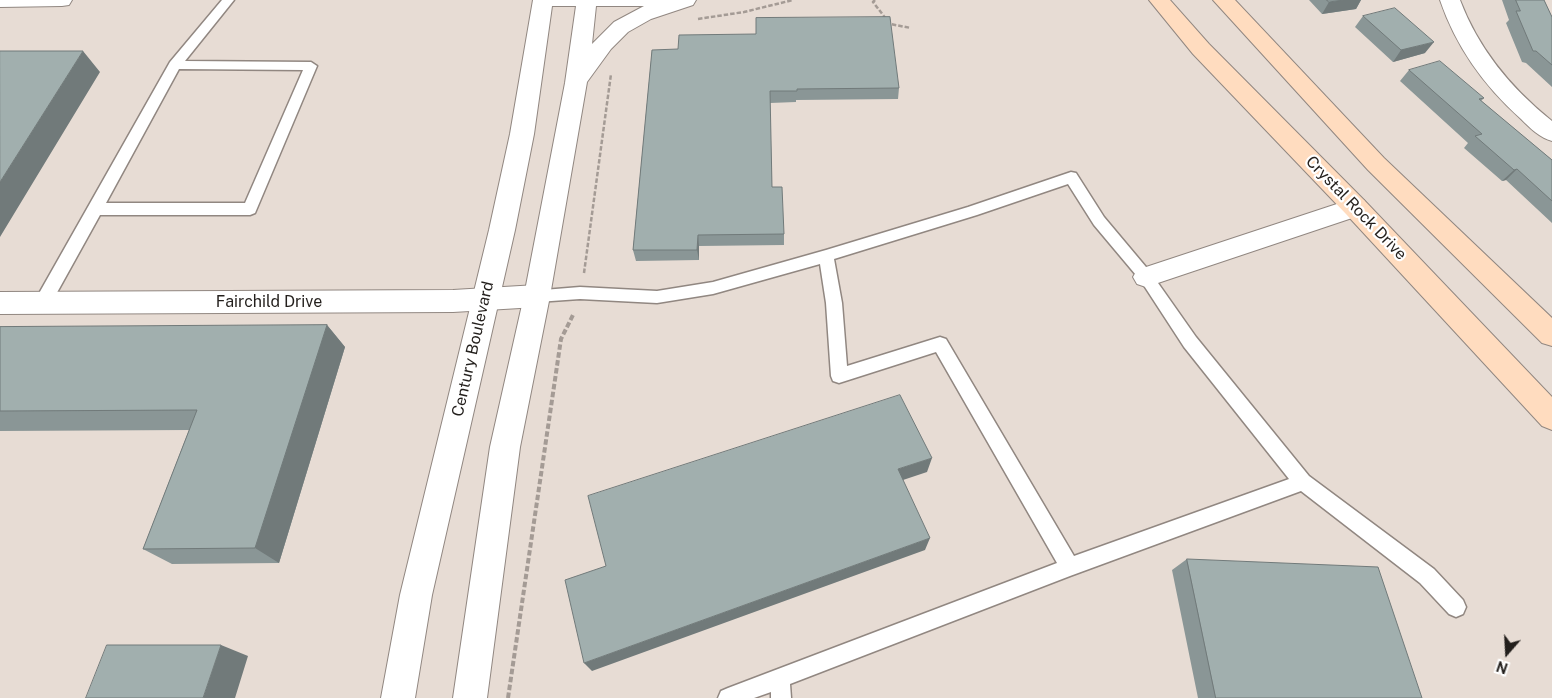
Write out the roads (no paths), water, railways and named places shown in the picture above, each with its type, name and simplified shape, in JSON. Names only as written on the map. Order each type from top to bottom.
[{"type":"main road","name":"Crystal Rock Drive","points":[[1159,0],[1201,48],[1355,206],[1552,417]]},
{"type":"main road","points":[[1223,0],[1376,164],[1552,335]]},
{"type":"street","points":[[0,1],[62,0]]},
{"type":"street","name":"Century Boulevard","points":[[398,698],[416,595],[502,230],[522,134],[543,0]]},
{"type":"street","points":[[548,0],[662,0]]},
{"type":"street","points":[[576,83],[600,46],[622,26],[648,13],[686,0]]},
{"type":"street","points":[[1450,0],[1468,43],[1500,86],[1552,133]]},
{"type":"street","points":[[470,698],[506,447],[537,296],[576,83],[587,1]]},
{"type":"street","points":[[1146,277],[1355,206]]},
{"type":"street","name":"Fairchild Drive","points":[[0,303],[484,301],[537,296]]},
{"type":"lane","points":[[43,302],[176,65],[228,0]]},
{"type":"lane","points":[[96,209],[250,210],[311,66],[176,65]]},
{"type":"lane","points":[[537,296],[580,293],[657,297],[713,288],[826,256],[1071,177],[1099,221],[1146,277],[1190,342],[1303,482],[1427,576],[1456,607]]},
{"type":"lane","points":[[826,256],[834,303],[839,376],[940,344],[1070,567]]},
{"type":"lane","points":[[728,698],[1070,567],[1303,482]]},
{"type":"lane","points":[[780,678],[781,698]]}]
